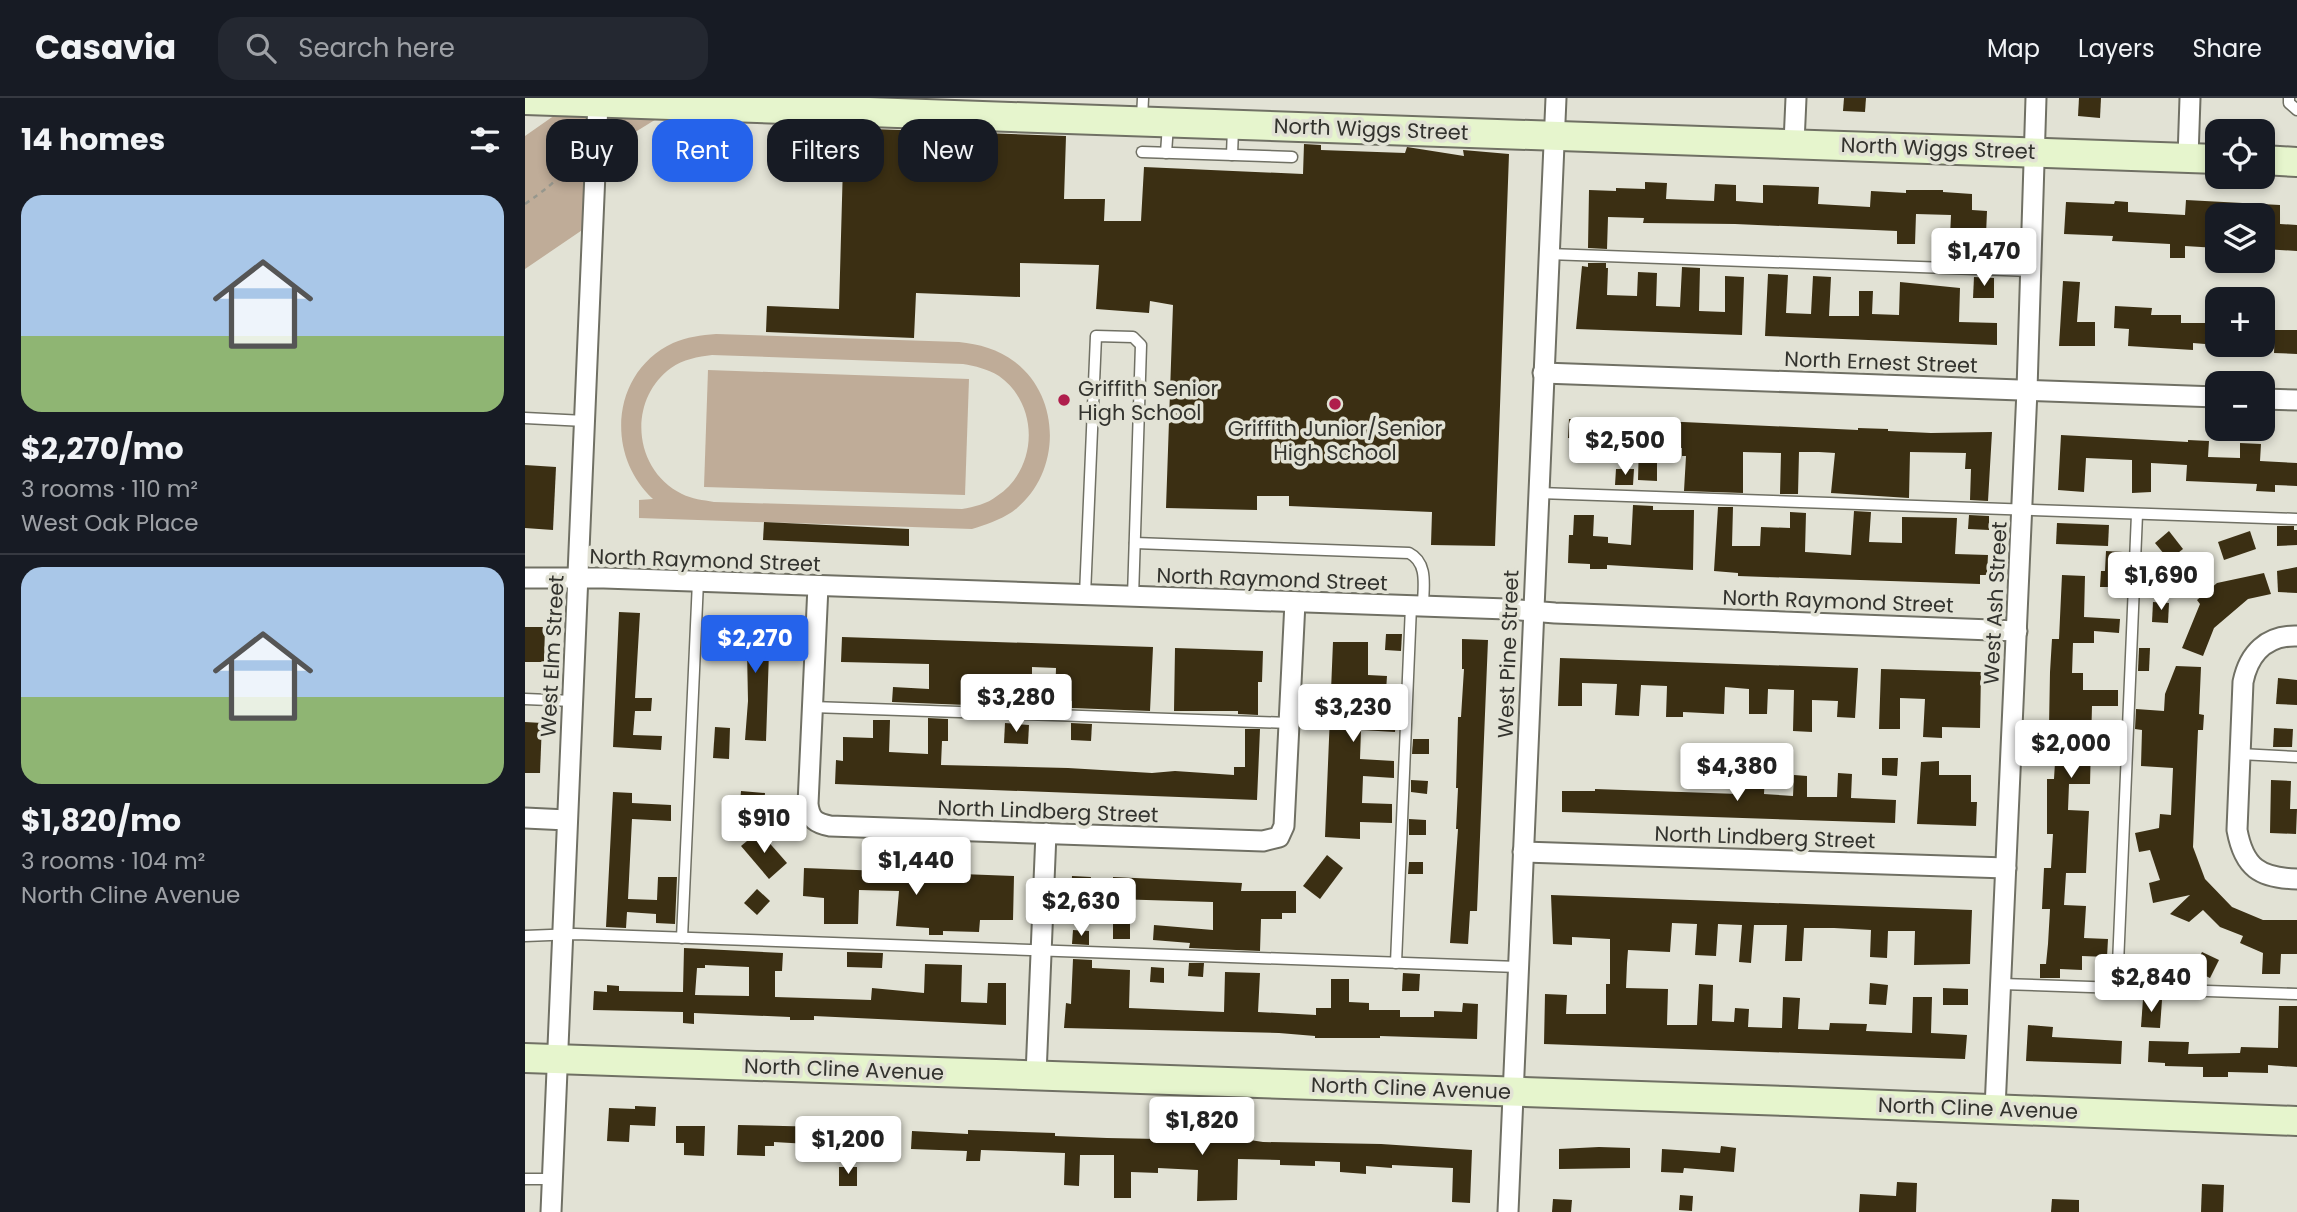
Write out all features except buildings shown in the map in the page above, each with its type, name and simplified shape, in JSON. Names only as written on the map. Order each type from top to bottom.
[{"type":"street","name":"West Pine Street","points":[[1508,1212],[1556,98]]},
{"type":"street","points":[[1794,143],[1796,98]]},
{"type":"street","name":"West Ash Street","points":[[1995,1109],[2032,271],[2036,98]]},
{"type":"street","points":[[2188,158],[2190,98]]},
{"type":"street","name":"North Wiggs Street","points":[[525,100],[586,108],[1151,114],[1233,124],[2205,159]]},
{"type":"street","name":"West Elm Street","points":[[551,1212],[585,421],[586,108]]},
{"type":"street","points":[[2275,161],[2297,162]]},
{"type":"street","name":"North Ernest Street","points":[[1543,373],[2205,397]]},
{"type":"street","points":[[2275,399],[2297,400]]},
{"type":"street","name":"North Raymond Street","points":[[525,578],[1417,606],[2017,631]]},
{"type":"street","points":[[812,708],[818,586]]},
{"type":"street","points":[[1289,723],[1295,602]]},
{"type":"street","points":[[2297,636],[2278,637],[2259,648],[2246,668],[2243,682],[2237,830],[2243,853],[2257,871],[2269,876],[2297,879]]},
{"type":"street","name":"North Lindberg Street","points":[[812,708],[808,804],[810,817],[814,822],[830,826],[1263,841],[1279,837],[1285,826],[1289,723]]},
{"type":"street","points":[[525,818],[567,820]]},
{"type":"street","points":[[1036,1075],[1046,833]]},
{"type":"street","name":"North Lindberg Street","points":[[1523,852],[2006,868]]},
{"type":"street","name":"North Cline Avenue","points":[[525,1058],[1513,1091],[2297,1121]]},
{"type":"lane","points":[[2289,98],[2289,103],[2297,110]]},
{"type":"lane","points":[[1151,114],[1166,153]]},
{"type":"lane","points":[[1232,155],[1233,124]]},
{"type":"lane","points":[[1142,152],[1292,158]]},
{"type":"lane","points":[[1548,254],[2032,271]]},
{"type":"lane","points":[[1085,595],[1096,336],[1133,337],[1142,345],[1133,597]]},
{"type":"lane","points":[[525,418],[585,421]]},
{"type":"lane","points":[[1538,493],[2297,519]]},
{"type":"lane","points":[[2117,988],[2137,514]]},
{"type":"lane","points":[[1135,543],[1409,554],[1419,561],[1422,567],[1417,606],[1397,963]]},
{"type":"lane","points":[[682,938],[698,582]]},
{"type":"lane","points":[[525,699],[573,701]]},
{"type":"lane","points":[[812,708],[1289,723]]},
{"type":"lane","points":[[2240,754],[2297,757]]},
{"type":"lane","points":[[525,936],[682,938],[1518,967]]},
{"type":"lane","points":[[2001,984],[2297,995]]},
{"type":"lane","points":[[525,1178],[552,1180]]},
{"type":"path","points":[[526,203],[553,184],[565,171],[586,108]]},
{"type":"shaded area","points":[[575,101],[679,105],[652,119],[638,130],[638,119],[549,119]]},
{"type":"shaded area","points":[[546,121],[546,182],[591,182],[594,222],[525,269],[525,136]]},
{"type":"shaded area","points":[[716,334],[959,342],[995,350],[1015,362],[1031,378],[1042,396],[1050,437],[1040,479],[1028,497],[1012,512],[972,529],[639,518],[639,500],[653,499],[638,481],[627,460],[622,438],[622,415],[627,394],[637,373],[652,356],[678,341]],"holes":[[[712,355],[963,364],[995,374],[1012,388],[1022,403],[1029,437],[1020,470],[1011,484],[993,499],[976,506],[962,509],[714,502],[686,496],[666,483],[653,469],[645,452],[642,416],[647,398],[657,382],[671,368],[691,359]]]},
{"type":"shaded area","points":[[708,370],[969,379],[965,495],[704,487]]},
{"type":"place","name":"Griffith Senior High School","points":[[1064,400]]},
{"type":"place","name":"Griffith Junior/Senior High School","points":[[1335,404]]}]
